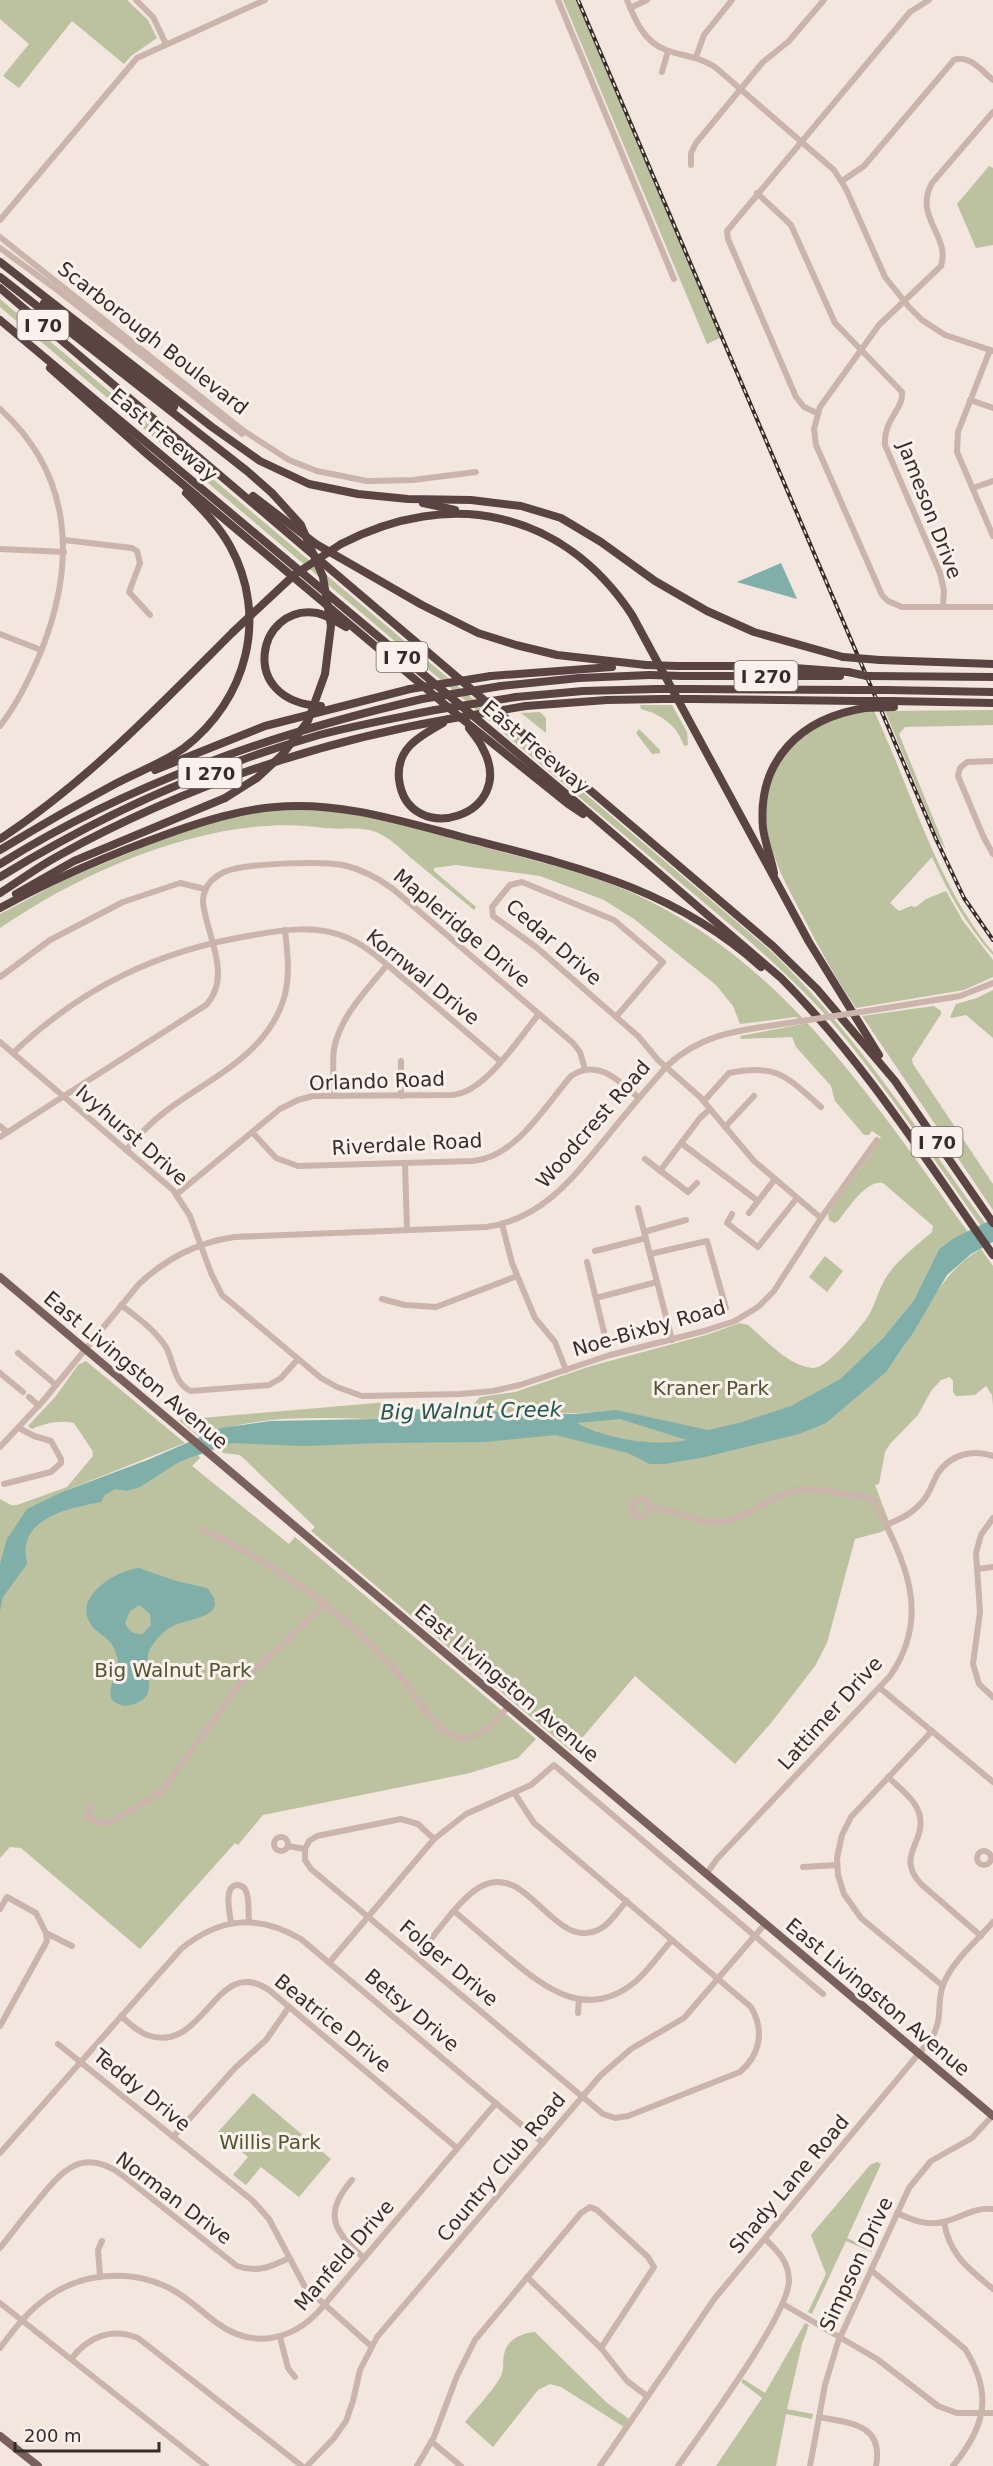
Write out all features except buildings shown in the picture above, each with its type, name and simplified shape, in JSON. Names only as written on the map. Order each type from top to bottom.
[{"type":"highway","points":[[0,263],[64,320],[177,409],[197,432]]},
{"type":"highway","points":[[0,263],[212,427],[260,461],[309,484],[358,494],[408,499],[471,500],[521,506],[561,518],[601,542],[655,581],[707,611],[754,632],[843,657],[993,664]]},
{"type":"highway","points":[[0,277],[272,493],[301,525],[323,577],[331,626],[326,674],[308,721],[282,755],[257,778],[225,798],[74,861],[0,906]]},
{"type":"highway","name":"East Freeway","points":[[0,288],[765,939],[817,989],[895,1081],[993,1222]]},
{"type":"highway","points":[[0,321],[148,455],[378,649],[568,804],[607,828]]},
{"type":"highway","name":"East Freeway","points":[[0,321],[607,828],[773,970],[803,1000],[874,1086],[993,1255]]},
{"type":"highway","points":[[0,850],[181,750],[210,725],[233,693],[246,660],[248,599],[241,570],[230,547],[206,515],[148,455]]},
{"type":"highway","points":[[199,457],[316,544],[447,619],[478,633],[526,648],[588,660],[646,665],[768,666],[849,674]]},
{"type":"highway","points":[[408,499],[512,522],[548,536],[585,560],[609,583],[637,623],[820,963],[895,1081]]},
{"type":"highway","points":[[0,839],[98,765],[288,580],[341,544],[395,522],[427,515],[470,514]]},
{"type":"highway","points":[[348,704],[326,706],[302,704],[279,692],[270,682],[264,664],[264,653],[270,636],[290,617],[304,613],[317,613],[340,623],[378,649]]},
{"type":"highway","points":[[99,794],[246,732],[410,689],[491,676],[646,665]]},
{"type":"highway","name":"I 270","points":[[0,864],[101,807],[175,774],[313,726],[422,699],[501,686],[579,678],[650,675],[849,674],[993,677]]},
{"type":"highway","name":"I 270","points":[[0,877],[105,818],[228,765],[318,736],[435,710],[516,697],[583,691],[689,689],[993,692]]},
{"type":"highway","points":[[0,893],[57,857],[130,820],[203,788],[284,759],[405,727],[526,706],[580,702],[695,699],[862,705],[993,703]]},
{"type":"highway","points":[[776,882],[765,839],[762,810],[765,790],[773,768],[787,746],[811,725],[862,705]]},
{"type":"highway","points":[[449,719],[411,743],[402,756],[399,769],[400,785],[410,804],[425,815],[438,818],[453,818],[471,811],[481,800],[488,785],[489,770],[486,756],[461,718]]},
{"type":"highway","points":[[0,906],[54,879],[127,848],[197,823],[234,813],[273,807],[332,807],[384,816],[587,870],[640,890],[682,911],[740,950],[802,1004],[840,1043]]},
{"type":"main road","name":"East Livingston Avenue","points":[[0,1277],[993,2115]]},
{"type":"main road","points":[[0,2436],[38,2466]]},
{"type":"street","points":[[136,0],[153,18],[166,44]]},
{"type":"street","points":[[0,220],[132,63],[145,53],[265,0]]},
{"type":"street","points":[[558,0],[674,279]]},
{"type":"street","points":[[627,0],[645,35],[668,51],[696,57],[715,67],[827,163],[842,182],[885,277],[904,302],[937,330],[954,339],[991,350],[970,400],[956,442],[957,452],[993,536]]},
{"type":"street","points":[[630,8],[647,0]]},
{"type":"street","points":[[696,57],[704,35],[732,0]]},
{"type":"street","points":[[691,165],[691,153],[696,143],[763,63],[788,42],[824,0]]},
{"type":"street","points":[[817,413],[804,407],[796,398],[728,239],[727,231],[910,12],[929,0]]},
{"type":"street","points":[[662,72],[668,51]]},
{"type":"street","points":[[842,182],[864,166],[950,63],[959,58],[968,59],[993,80]]},
{"type":"street","points":[[993,112],[929,189],[926,199],[927,212],[941,246],[943,260],[935,273],[879,325],[817,413],[814,429],[816,446],[882,596],[903,607],[993,607]]},
{"type":"street","name":"Jameson Drive","points":[[757,193],[791,225],[830,314],[840,329],[902,392],[902,401],[886,430],[885,445],[940,573],[944,591],[943,606]]},
{"type":"street","points":[[0,213],[20,195]]},
{"type":"street","name":"Scarborough Boulevard","points":[[0,237],[244,431],[289,460],[317,471],[367,481],[413,480],[476,472]]},
{"type":"street","name":"Scarborough Boulevard","points":[[0,248],[52,286],[228,425],[267,452],[282,460],[289,460]]},
{"type":"street","points":[[970,400],[993,408]]},
{"type":"street","points":[[0,409],[31,442],[47,471],[61,511],[64,540],[59,593],[41,650],[24,689],[0,726]]},
{"type":"street","points":[[973,488],[993,481]]},
{"type":"street","points":[[64,540],[132,548],[136,551],[140,563],[129,592],[150,615]]},
{"type":"street","points":[[0,549],[64,552]]},
{"type":"street","points":[[0,634],[41,650]]},
{"type":"street","points":[[993,761],[972,761],[962,765],[958,772],[959,781],[993,854]]},
{"type":"street","name":"Mapleridge Drive","points":[[205,889],[217,876],[232,870],[310,862],[354,868],[375,877],[393,889],[577,1047],[585,1069]]},
{"type":"street","name":"Cedar Drive","points":[[616,1017],[663,963],[614,920],[522,882],[510,885],[492,908],[493,916],[536,947],[616,1017],[639,1037],[666,1067],[704,1101],[754,1161],[821,1218]]},
{"type":"street","points":[[0,977],[50,940],[123,902],[180,883],[205,889],[204,908],[219,977],[216,990],[206,1005],[0,1137]]},
{"type":"street","points":[[126,1150],[159,1116],[247,1054],[267,1034],[278,1015],[285,992],[288,968],[285,930]]},
{"type":"street","name":"Kornwal Drive","points":[[13,1053],[81,998],[118,976],[150,962],[212,942],[285,930],[318,930],[338,934],[363,947],[500,1061]]},
{"type":"street","points":[[334,1096],[334,1054],[338,1036],[354,1006],[387,965]]},
{"type":"street","name":"Woodcrest Road","points":[[0,1447],[39,1406],[121,1305],[156,1268],[177,1254],[200,1244],[244,1236],[486,1227],[502,1224],[533,1211],[559,1192],[666,1067],[687,1049],[709,1038],[737,1030],[948,999],[970,994],[993,983]]},
{"type":"street","name":"Orlando Road","points":[[177,1194],[280,1109],[292,1102],[313,1096],[465,1093],[481,1083],[539,1014]]},
{"type":"street","name":"Ivyhurst Drive","points":[[0,1042],[177,1194],[190,1216],[211,1274],[222,1295],[321,1378],[345,1391]]},
{"type":"street","points":[[401,1061],[401,1096]]},
{"type":"street","points":[[585,1069],[606,1072],[639,1098]]},
{"type":"street","name":"Riverdale Road","points":[[252,1132],[270,1154],[291,1164],[480,1160],[498,1154],[518,1138],[571,1076],[585,1069]]},
{"type":"street","points":[[704,1101],[729,1073],[767,1070],[786,1077],[821,1107]]},
{"type":"street","points":[[725,1127],[753,1096]]},
{"type":"street","points":[[660,1171],[700,1118],[710,1109]]},
{"type":"street","points":[[0,1126],[7,1132]]},
{"type":"street","name":"Noe-Bixby Road","points":[[345,1391],[381,1398],[461,1394],[510,1388],[610,1355],[735,1321],[758,1307],[774,1291],[821,1218],[877,1140]]},
{"type":"street","points":[[681,1143],[758,1201]]},
{"type":"street","points":[[645,1159],[688,1192],[697,1184]]},
{"type":"street","points":[[405,1163],[407,1229]]},
{"type":"street","points":[[749,1213],[775,1179]]},
{"type":"street","points":[[732,1214],[727,1223],[758,1247],[796,1198]]},
{"type":"street","points":[[638,1208],[672,1340]]},
{"type":"street","points":[[595,1251],[686,1220]]},
{"type":"street","points":[[502,1224],[517,1276],[535,1318],[555,1342],[566,1370]]},
{"type":"street","points":[[650,1254],[707,1241],[726,1308]]},
{"type":"street","points":[[587,1262],[604,1332]]},
{"type":"street","points":[[382,1299],[405,1305],[436,1307],[517,1276]]},
{"type":"street","points":[[596,1298],[657,1282]]},
{"type":"street","points":[[121,1305],[162,1342],[171,1358],[178,1380],[188,1390],[198,1392],[269,1385],[281,1378],[298,1359]]},
{"type":"street","points":[[18,1353],[56,1385]]},
{"type":"street","points":[[0,1373],[23,1392]]},
{"type":"street","points":[[29,1397],[39,1406]]},
{"type":"street","points":[[4,1484],[51,1472],[61,1463],[51,1441],[19,1428]]},
{"type":"street","points":[[886,1525],[909,1514],[922,1503],[938,1473],[953,1459],[964,1454],[975,1453],[993,1456]]},
{"type":"street","name":"Lattimer Drive","points":[[649,1508],[669,1509],[697,1519],[717,1522],[745,1515],[781,1494],[806,1490],[868,1497],[874,1501],[906,1568],[911,1592],[912,1614],[902,1654],[880,1688],[717,1859],[707,1873]]},
{"type":"street","points":[[993,1518],[981,1535],[976,1553],[980,1612],[973,1664],[979,1684],[993,1697]]},
{"type":"street","points":[[203,1529],[257,1557],[326,1603],[378,1652],[433,1719],[449,1734],[462,1738],[477,1736],[509,1706]]},
{"type":"street","points":[[977,1569],[993,1567]]},
{"type":"street","points":[[91,1806],[87,1818],[104,1823],[113,1821],[162,1791],[239,1685],[326,1603]]},
{"type":"street","points":[[880,1688],[993,1782]]},
{"type":"street","points":[[932,1731],[848,1822],[838,1846],[837,1865],[841,1886],[855,1911],[943,1986]]},
{"type":"street","points":[[329,1963],[434,1839],[466,1814],[488,1803],[515,1794],[540,1779],[554,1765],[824,1994]]},
{"type":"street","points":[[888,1777],[911,1800],[919,1812],[920,1832],[910,1856],[914,1875],[921,1884],[981,1936]]},
{"type":"street","name":"Folger Drive","points":[[305,1849],[305,1860],[312,1869],[603,2114],[621,2118],[736,2074],[743,2069],[752,2060],[759,2044],[757,2020],[746,2002],[534,1822],[515,1794]]},
{"type":"street","points":[[288,1846],[305,1849],[309,1841],[317,1836],[395,1820],[412,1821],[434,1839]]},
{"type":"street","points":[[803,1867],[837,1865]]},
{"type":"street","points":[[417,1958],[470,1894],[494,1882],[506,1883],[523,1892],[569,1929],[588,1933],[604,1926],[627,1901]]},
{"type":"street","points":[[231,1923],[229,1892],[233,1886],[237,1885],[246,1889],[249,1922]]},
{"type":"street","points":[[0,1909],[7,1897],[36,1912],[46,1933],[47,1941],[0,2026]]},
{"type":"street","points":[[455,1912],[543,1986],[557,1994],[579,2000],[608,1996],[626,1988],[640,1976],[672,1940]]},
{"type":"street","name":"Betsy Drive","points":[[0,2152],[192,1940],[204,1932],[231,1923],[249,1922],[272,1925],[301,1939],[543,2143]]},
{"type":"street","name":"Shady Lane Road","points":[[600,2466],[698,2321],[931,2039],[939,2024],[943,1986],[956,1965],[993,1922]]},
{"type":"street","name":"Country Club Road","points":[[304,2466],[334,2438],[346,2421],[360,2370],[371,2346],[543,2143],[616,2061],[684,2018],[765,1923]]},
{"type":"street","points":[[46,1933],[72,1946]]},
{"type":"street","name":"Beatrice Drive","points":[[121,2016],[139,2030],[151,2036],[164,2038],[178,2035],[194,2024],[232,1985],[245,1982],[264,1986],[457,2148]]},
{"type":"street","points":[[578,2013],[579,2000]]},
{"type":"street","points":[[173,2137],[235,2068],[266,2040],[289,2007]]},
{"type":"street","name":"Teddy Drive","points":[[58,2044],[262,2209],[305,2286],[371,2346]]},
{"type":"street","name":"Manfeld Drive","points":[[0,2348],[22,2320],[57,2291],[100,2276],[134,2277],[163,2285],[184,2296],[231,2332],[246,2338],[280,2337],[304,2326],[496,2103]]},
{"type":"street","name":"Simpson Drive","points":[[810,2466],[831,2363],[840,2337],[909,2188],[922,2169],[940,2154],[972,2138],[993,2115]]},
{"type":"street","name":"Norman Drive","points":[[0,2247],[59,2175],[72,2166],[95,2162],[110,2167],[122,2175],[237,2266],[249,2270],[265,2269],[289,2258]]},
{"type":"street","points":[[352,2180],[340,2194],[335,2206],[335,2224],[344,2241],[364,2258]]},
{"type":"street","points":[[417,2466],[432,2442],[457,2376],[476,2340],[581,2213],[590,2207],[597,2210],[648,2257],[654,2266],[601,2348]]},
{"type":"street","points":[[897,2213],[924,2223],[944,2222],[976,2209],[993,2210]]},
{"type":"street","points":[[944,2222],[949,2244],[955,2254],[993,2289]]},
{"type":"street","points":[[678,2466],[750,2359],[783,2304],[788,2289],[788,2272],[782,2257],[765,2239]]},
{"type":"street","points":[[100,2276],[98,2250],[102,2241]]},
{"type":"street","points":[[871,2270],[974,2358],[986,2384],[990,2413],[978,2435],[953,2466]]},
{"type":"street","points":[[527,2277],[601,2348],[627,2381],[647,2396]]},
{"type":"street","points":[[0,2303],[207,2466]]},
{"type":"street","points":[[783,2304],[878,2359],[938,2406],[957,2413],[990,2413]]},
{"type":"street","points":[[71,2359],[84,2345],[98,2336],[114,2333],[138,2338],[304,2466]]},
{"type":"street","points":[[280,2337],[288,2368],[295,2377]]},
{"type":"street","points":[[819,2417],[864,2427],[875,2442],[876,2466]]},
{"type":"street","points":[[432,2442],[461,2466]]},
{"type":"green space","points":[[0,0],[127,0],[148,20],[157,38],[131,56],[124,64],[72,21],[19,88],[3,76],[29,44],[0,19]]},
{"type":"green space","points":[[563,0],[580,0],[724,336],[707,344]]},
{"type":"green space","points":[[989,166],[993,168],[993,245],[976,248],[957,204]]},
{"type":"green space","points":[[0,299],[771,951],[802,982],[858,1048],[985,1223],[981,1226],[855,1050],[825,1014],[781,970],[0,307]]},
{"type":"green space","points":[[640,705],[672,705],[687,732],[688,745],[684,746],[677,732],[668,722],[656,714],[641,709]]},
{"type":"green space","points":[[993,710],[993,725],[905,727],[899,734],[946,850],[938,838],[885,711]]},
{"type":"green space","points":[[874,711],[940,867],[993,955],[959,909],[932,857],[890,903],[899,911],[911,906],[916,907],[926,899],[946,891],[963,921],[993,960],[993,977],[964,990],[856,1008],[817,944],[776,861],[766,820],[767,799],[773,778],[784,756],[802,737],[823,723],[848,715]]},
{"type":"green space","points":[[540,712],[546,718],[546,733],[521,713]]},
{"type":"green space","points":[[639,729],[660,750],[660,753],[652,754],[636,733]]},
{"type":"green space","name":"Kraner Park","points":[[310,809],[360,814],[409,825],[579,873],[630,892],[685,921],[734,955],[780,995],[821,1038],[897,1133],[968,1232],[954,1238],[939,1249],[914,1300],[883,1338],[840,1379],[806,1398],[863,1391],[890,1365],[903,1348],[936,1293],[963,1261],[981,1249],[993,1266],[993,1406],[992,1395],[986,1386],[975,1395],[956,1396],[950,1377],[941,1380],[931,1391],[918,1415],[890,1444],[885,1452],[879,1484],[875,1485],[891,1527],[855,1539],[827,1643],[815,1666],[771,1723],[735,1764],[635,1676],[571,1751],[311,1531],[315,1527],[240,1455],[223,1453],[220,1447],[227,1444],[223,1440],[586,1428],[576,1423],[607,1411],[524,1413],[473,1409],[472,1406],[480,1397],[515,1392],[591,1366],[706,1335],[740,1323],[748,1325],[795,1363],[813,1368],[819,1367],[835,1355],[859,1328],[869,1315],[889,1273],[904,1256],[932,1232],[933,1226],[883,1183],[877,1183],[864,1190],[838,1221],[834,1223],[829,1220],[828,1214],[881,1137],[872,1131],[869,1135],[864,1135],[835,1101],[831,1086],[796,1047],[792,1037],[741,1039],[740,1036],[803,1024],[796,1017],[740,1024],[733,1006],[716,985],[634,919],[604,900],[540,876],[456,865],[434,868],[434,871],[476,907],[474,910],[391,841],[372,831],[283,825],[240,828],[197,837],[113,866],[72,885],[0,928],[0,914],[62,881],[184,830],[251,812]]},
{"type":"green space","points":[[993,990],[993,1038],[966,1015],[950,1017],[956,1004],[977,998]]},
{"type":"green space","points":[[934,1006],[941,1011],[941,1014],[912,1059],[913,1064],[993,1184],[993,1210],[862,1016]]},
{"type":"green space","points":[[825,1256],[843,1271],[827,1292],[809,1277]]},
{"type":"green space","points":[[86,1361],[185,1443],[62,1492],[0,1564],[0,1499],[11,1505],[17,1505],[67,1487],[93,1456],[92,1450],[74,1423],[53,1423],[32,1429],[28,1426],[56,1396],[78,1365]]},
{"type":"green space","points":[[388,1402],[389,1414],[375,1419],[309,1418],[263,1421],[241,1424],[199,1437],[179,1420]]},
{"type":"green space","name":"Big Walnut Park","points":[[198,1455],[200,1458],[192,1466],[289,1544],[295,1537],[536,1739],[518,1758],[470,1773],[263,1815],[238,1845],[235,1843],[140,1949],[21,1848],[10,1847],[0,1858],[0,1591],[19,1530],[170,1459],[185,1460]]},
{"type":"green space","name":"Willis Park","points":[[253,2093],[331,2159],[299,2197],[261,2167],[246,2185],[233,2175],[248,2157],[218,2132]]},
{"type":"green space","points":[[877,2162],[881,2164],[847,2238],[872,2252],[846,2241],[812,2314],[808,2312],[826,2274],[811,2235],[870,2165]]},
{"type":"green space","points":[[805,2323],[809,2325],[802,2344],[787,2409],[813,2414],[812,2419],[786,2414],[776,2466],[716,2466],[762,2398],[741,2382],[743,2379],[765,2393]]},
{"type":"green space","points":[[535,2332],[606,2402],[629,2419],[624,2427],[561,2387],[550,2384],[538,2390],[493,2447],[465,2422],[500,2378],[505,2350],[511,2341]]},
{"type":"water","points":[[781,563],[797,599],[737,582]]},
{"type":"water","name":"Big Walnut Creek","points":[[993,1219],[993,1242],[971,1254],[947,1275],[913,1333],[886,1372],[826,1423],[799,1434],[705,1457],[665,1464],[650,1464],[628,1453],[555,1435],[485,1442],[305,1446],[232,1443],[179,1462],[140,1487],[127,1491],[115,1489],[105,1495],[101,1502],[80,1506],[46,1519],[30,1534],[25,1547],[27,1564],[3,1597],[0,1611],[0,1564],[7,1539],[27,1509],[62,1492],[150,1459],[221,1428],[270,1421],[375,1419],[406,1410],[456,1407],[518,1414],[574,1414],[616,1410],[708,1430],[739,1423],[791,1406],[840,1379],[883,1338],[914,1300],[939,1249],[954,1238]],"holes":[[[620,1419],[687,1440],[661,1443],[631,1440],[588,1429],[577,1423]]]},
{"type":"water","points":[[139,1568],[176,1581],[207,1588],[214,1597],[215,1605],[207,1614],[175,1625],[159,1637],[148,1655],[149,1689],[147,1695],[134,1704],[125,1706],[112,1700],[111,1694],[118,1662],[117,1656],[111,1643],[92,1626],[87,1611],[88,1602],[101,1585],[130,1570]],"holes":[[[139,1605],[150,1614],[151,1625],[143,1634],[137,1634],[128,1629],[125,1623],[130,1611]]]},
{"type":"railway","points":[[578,0],[936,839],[964,898],[993,940]]}]
